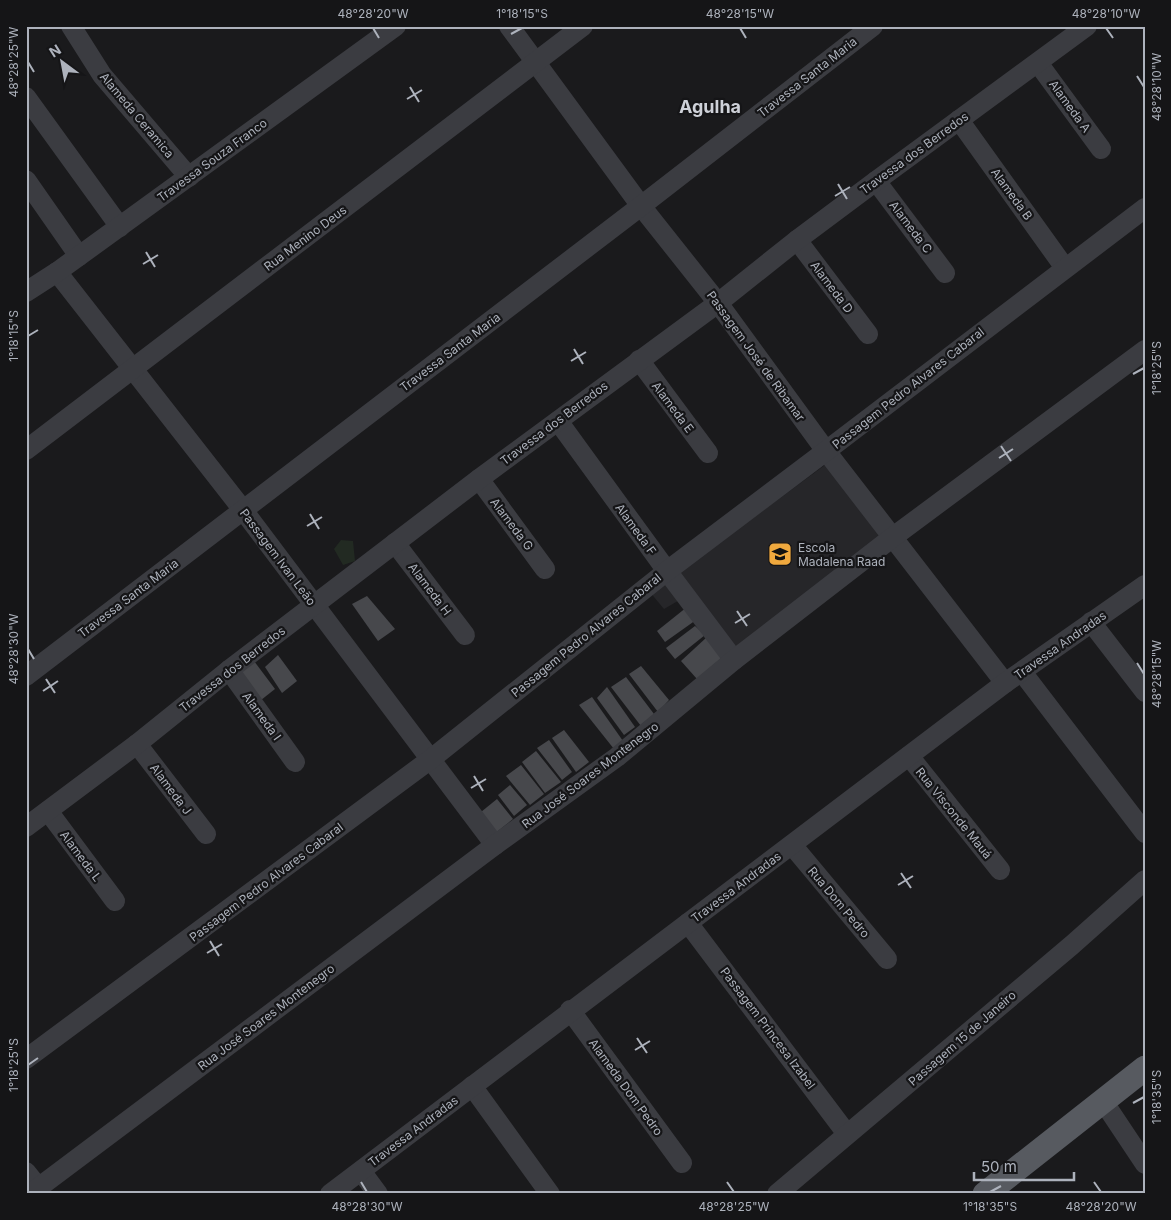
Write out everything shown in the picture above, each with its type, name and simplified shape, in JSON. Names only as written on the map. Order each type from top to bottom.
[{"type":"main road","points":[[985,1194],[1145,1068]]},
{"type":"street","name":"Alameda Ceramica","points":[[70,26],[102,75],[189,177]]},
{"type":"street","name":"Travessa Souza Franco","points":[[26,292],[120,227],[396,26]]},
{"type":"street","name":"Passagem José de Ribamar","points":[[509,26],[641,206],[718,303],[826,451],[1005,683]]},
{"type":"street","name":"Rua Menino Deus","points":[[26,450],[583,26]]},
{"type":"street","name":"Travessa Santa Maria","points":[[26,676],[641,206],[873,26]]},
{"type":"street","name":"Travessa dos Berredos","points":[[26,827],[137,744],[229,670],[315,606],[478,479],[718,303],[797,240],[1087,26]]},
{"type":"street","name":"Alameda A","points":[[1038,63],[1101,149]]},
{"type":"street","points":[[26,97],[120,227]]},
{"type":"street","name":"Alameda B","points":[[959,120],[1065,268]]},
{"type":"street","points":[[26,180],[79,256]]},
{"type":"street","name":"Alameda C","points":[[876,181],[945,273]]},
{"type":"street","name":"Passagem Pedro Alvares Cabaral","points":[[26,1059],[431,759],[667,571],[1145,208]]},
{"type":"street","name":"Alameda D","points":[[797,240],[868,334]]},
{"type":"street","name":"Passagem Ivan Leão","points":[[57,272],[243,510],[495,845]]},
{"type":"street","name":"Rua José Soares Montenegro","points":[[34,1191],[495,845],[617,757],[734,660],[893,537],[1145,350]]},
{"type":"street","name":"Alameda E","points":[[639,360],[708,453]]},
{"type":"street","name":"Alameda F","points":[[558,421],[734,660]]},
{"type":"street","name":"Alameda G","points":[[478,479],[545,569]]},
{"type":"street","name":"Alameda H","points":[[395,543],[465,635]]},
{"type":"street","name":"Travessa Andradas","points":[[330,1194],[570,1010],[792,845],[1005,683],[1145,585]]},
{"type":"street","points":[[1091,622],[1145,692]]},
{"type":"street","name":"Alameda I","points":[[229,670],[295,762]]},
{"type":"street","points":[[1022,672],[1145,833]]},
{"type":"street","name":"Alameda J","points":[[137,744],[206,834]]},
{"type":"street","name":"Rua Visconde Mauá","points":[[909,756],[1000,870]]},
{"type":"street","name":"Alameda L","points":[[48,811],[115,901]]},
{"type":"street","name":"Rua Dom Pedro","points":[[792,845],[887,959]]},
{"type":"street","name":"Passagem 15 de Janeiro","points":[[777,1194],[1072,945],[1145,880]]},
{"type":"street","name":"Passagem Princesa Izabel","points":[[688,923],[847,1134]]},
{"type":"street","name":"Alameda Dom Pedro","points":[[570,1010],[682,1163]]},
{"type":"street","points":[[472,1086],[550,1194]]},
{"type":"street","points":[[1104,1101],[1145,1164]]},
{"type":"street","points":[[360,1171],[378,1194]]},
{"type":"street","points":[[26,1172],[34,1191]]},
{"type":"shaded area","name":"Escola Madalena Raad","points":[[825,465],[881,535],[733,650],[678,573]]},
{"type":"shaded area","points":[[341,540],[353,541],[355,561],[343,565],[334,549]]},
{"type":"shaded area","points":[[666,577],[683,598],[664,609],[649,591]]},
{"type":"building","points":[[367,596],[395,629],[378,641],[352,604]]},
{"type":"building","points":[[687,607],[696,620],[665,642],[657,631]]},
{"type":"building","points":[[695,626],[705,635],[675,659],[666,648]]},
{"type":"building","points":[[707,637],[724,656],[697,679],[681,661]]},
{"type":"building","points":[[278,655],[297,681],[282,693],[265,667]]},
{"type":"building","points":[[251,657],[275,689],[256,704],[234,673]]},
{"type":"building","points":[[641,666],[669,700],[658,712],[629,674]]},
{"type":"building","points":[[626,677],[654,714],[641,726],[611,687]]},
{"type":"building","points":[[607,687],[635,727],[624,735],[597,698]]},
{"type":"building","points":[[592,697],[623,741],[614,749],[579,705]]},
{"type":"building","points":[[564,730],[589,762],[576,772],[552,738]]},
{"type":"building","points":[[549,740],[572,772],[562,780],[537,748]]},
{"type":"building","points":[[536,751],[561,782],[545,793],[522,762]]},
{"type":"building","points":[[521,765],[544,794],[530,805],[506,776]]},
{"type":"building","points":[[510,785],[527,805],[514,816],[498,795]]},
{"type":"building","points":[[497,799],[513,819],[493,835],[481,812]]},
{"type":"place","name":"Escola Madalena Raad","points":[[780,554]]},
{"type":"district","name":"Agulha","points":[[710,106]]}]
